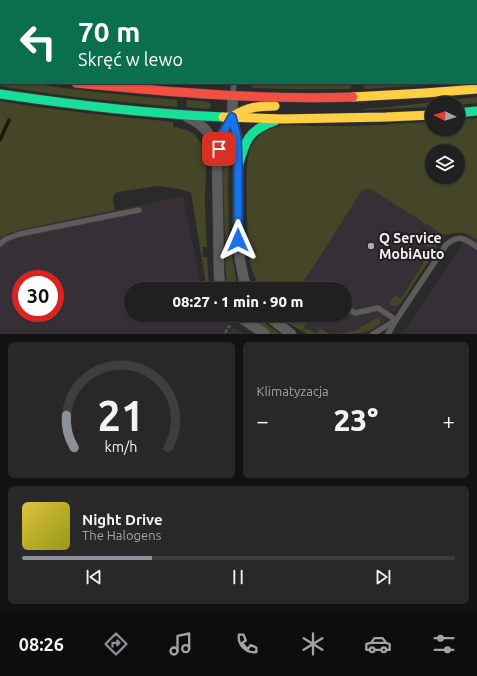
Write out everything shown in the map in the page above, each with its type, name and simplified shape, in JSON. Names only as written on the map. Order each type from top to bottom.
[{"type":"street","points":[[88,84],[233,96],[269,97],[334,98],[452,92]]},
{"type":"street","points":[[331,106],[382,102],[477,89]]},
{"type":"street","points":[[0,94],[53,102],[182,115],[282,119],[386,117],[425,114]]},
{"type":"street","points":[[233,96],[232,117],[237,137],[238,240],[240,260],[246,282]]},
{"type":"street","points":[[219,282],[218,276],[217,160],[220,138],[232,117],[246,108],[262,106],[281,107]]},
{"type":"street","points":[[465,112],[477,111]]},
{"type":"street","points":[[182,115],[197,122],[206,130],[212,139],[217,160]]},
{"type":"street","points":[[238,167],[244,146],[253,132],[264,124],[282,119]]},
{"type":"street","points":[[247,322],[265,334]]},
{"type":"street","points":[[276,322],[291,333]]},
{"type":"lane","points":[[233,96],[234,84]]},
{"type":"lane","points":[[0,244],[6,239],[20,234],[139,210]]},
{"type":"lane","points":[[388,334],[446,245],[459,237],[477,247]]},
{"type":"lane","points":[[352,311],[355,313],[378,308],[396,320]]},
{"type":"lane","points":[[373,334],[396,320]]},
{"type":"lane","points":[[381,334],[396,320]]},
{"type":"path","points":[[224,333],[230,325]]},
{"type":"shaded area","points":[[358,179],[448,232],[401,303],[387,320],[364,334],[307,334],[286,322],[352,322],[352,282],[284,282]]},
{"type":"shaded area","points":[[183,196],[201,282],[124,282],[124,322],[226,322],[244,334],[0,334],[0,238],[7,234]]},
{"type":"shaded area","points":[[468,235],[477,240],[477,334],[402,334]]},
{"type":"green space","points":[[0,84],[34,84],[177,100],[177,107],[88,98],[0,86]]},
{"type":"green space","points":[[249,84],[352,84],[350,89],[287,89],[252,87]]},
{"type":"green space","points":[[362,84],[443,84],[366,89]]},
{"type":"green space","points":[[477,97],[477,103],[465,104],[465,98]]},
{"type":"green space","points":[[187,100],[208,102],[211,104],[211,107],[208,109],[186,107]]},
{"type":"green space","points":[[0,101],[44,108],[173,122],[173,127],[182,128],[193,133],[201,143],[206,162],[205,204],[207,247],[203,247],[203,257],[207,257],[209,282],[206,282],[191,193],[180,189],[158,186],[117,192],[113,198],[115,210],[20,230],[0,238]]},
{"type":"green space","points":[[425,103],[425,107],[362,110]]},
{"type":"green space","points":[[477,118],[477,240],[464,233],[447,235],[442,234],[371,189],[362,190],[302,282],[258,282],[250,264],[247,235],[247,162],[253,143],[265,132],[280,126],[365,126],[425,122],[425,136],[465,136],[465,119]]},
{"type":"green space","points":[[228,141],[229,239],[237,282],[227,282],[226,276],[223,174],[224,147]]},
{"type":"green space","points":[[429,242],[435,244],[436,250],[401,303],[392,306],[389,304],[395,295],[401,299],[432,249],[425,244]]},
{"type":"green space","points":[[378,318],[380,320],[380,324],[371,330],[366,332],[340,334],[356,330]]},
{"type":"green space","points":[[255,322],[263,322],[280,334],[272,334]]},
{"type":"green space","points":[[286,322],[307,322],[304,328],[317,333],[320,328],[329,334],[307,334]]},
{"type":"waterway","points":[[0,140],[9,120]]},
{"type":"traffic: fast","points":[[0,94],[56,102],[167,114],[223,117]]},
{"type":"traffic: fast","points":[[465,112],[477,111]]},
{"type":"traffic: fast","points":[[238,167],[246,143],[253,133],[266,124],[275,121]]},
{"type":"traffic: slow","points":[[353,97],[477,89]]},
{"type":"traffic: slow","points":[[232,117],[253,108],[275,106]]},
{"type":"traffic: slow","points":[[223,117],[282,119],[425,115]]},
{"type":"traffic: jam","points":[[88,84],[249,96],[318,98],[353,97]]},
{"type":"place","name":"Q Service MobiAuto","points":[[371,246]]},
{"type":"route","points":[[219,149],[220,138],[232,117],[237,137],[238,240]]}]
